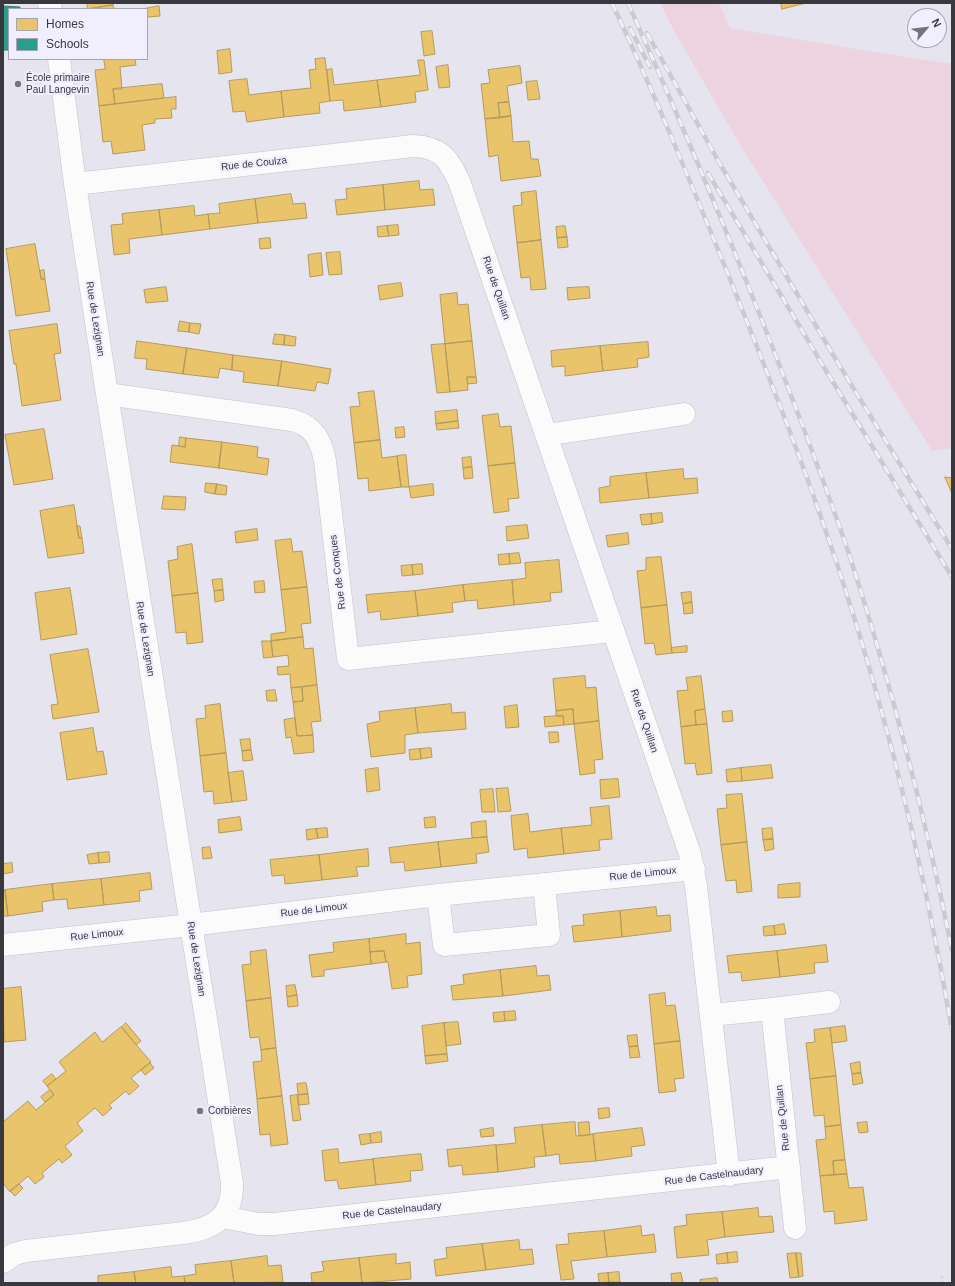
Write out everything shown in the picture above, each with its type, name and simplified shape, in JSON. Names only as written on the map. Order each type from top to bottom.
[{"type":"street","name":"Rue de Lezignan","points":[[59,60],[75,184],[107,394],[232,1183],[232,1195],[229,1206],[222,1217]]},
{"type":"street","name":"Rue de Coulza","points":[[75,184],[402,147],[422,146],[433,149]]},
{"type":"street","name":"Rue de Quillan","points":[[433,149],[442,153],[459,181],[688,847],[694,868],[729,1174]]},
{"type":"street","name":"Rue de Conques","points":[[107,394],[292,420],[302,422],[310,429],[317,438],[325,461],[348,659],[613,631]]},
{"type":"street","points":[[546,435],[684,414]]},
{"type":"street","name":"Rue de Limoux","points":[[190,925],[438,895],[694,868]]},
{"type":"street","points":[[438,895],[444,945],[549,934],[544,884]]},
{"type":"street","name":"Rue Limoux","points":[[3,945],[190,925]]},
{"type":"street","points":[[711,1015],[830,1002]]},
{"type":"street","name":"Rue de Quillan","points":[[772,1009],[795,1228]]},
{"type":"street","name":"Rue de Castelnaudary","points":[[222,1217],[259,1224],[274,1224],[789,1167]]},
{"type":"street","points":[[3,1262],[14,1254],[26,1251],[194,1232],[215,1224],[222,1217]]},
{"type":"path","points":[[942,1276],[942,1283]]},
{"type":"shaded area","points":[[660,3],[719,3],[730,28],[952,64],[952,448],[932,451],[739,143],[674,31]]},
{"type":"building: Homes","points":[[87,3],[113,3],[113,5],[88,8]]},
{"type":"building: Homes","points":[[781,3],[806,3],[782,9]]},
{"type":"building: Homes","points":[[113,5],[114,8],[94,8]]},
{"type":"building: Homes","points":[[159,6],[160,16],[148,17],[148,8]]},
{"type":"building: Homes","points":[[432,31],[435,54],[424,56],[421,32]]},
{"type":"building: Homes","points":[[230,49],[232,72],[219,74],[217,51]]},
{"type":"building: Homes","points":[[325,58],[330,101],[319,103],[320,113],[284,117],[281,91],[311,88],[309,70],[316,69],[315,59]]},
{"type":"building: Homes","points":[[104,60],[135,60],[136,65],[120,67],[122,89],[113,89],[115,104],[99,106],[95,70],[105,69]]},
{"type":"building: Homes","points":[[418,60],[424,60],[428,90],[415,92],[416,102],[381,107],[377,80],[420,75]]},
{"type":"building: Homes","points":[[448,65],[450,87],[439,88],[436,67]]},
{"type":"building: Homes","points":[[520,66],[522,83],[507,86],[509,102],[498,103],[500,118],[485,119],[481,84],[490,83],[488,70]]},
{"type":"building: Homes","points":[[332,69],[334,85],[377,80],[381,107],[344,111],[343,100],[330,101],[327,70]]},
{"type":"building: Homes","points":[[247,79],[249,95],[281,91],[284,117],[247,122],[245,111],[233,112],[229,81]]},
{"type":"building: Homes","points":[[537,81],[540,99],[528,100],[526,82]]},
{"type":"building: Homes","points":[[162,84],[164,98],[115,104],[113,89]]},
{"type":"building: Homes","points":[[176,97],[176,109],[171,109],[172,118],[155,119],[155,123],[142,125],[145,150],[113,154],[111,141],[103,142],[99,106]]},
{"type":"building: Homes","points":[[509,102],[511,116],[500,118],[498,103]]},
{"type":"building: Homes","points":[[511,116],[513,142],[529,141],[531,159],[538,159],[541,176],[501,181],[498,155],[489,157],[485,119]]},
{"type":"building: Homes","points":[[419,181],[420,190],[433,189],[435,205],[385,210],[383,185]]},
{"type":"building: Homes","points":[[383,185],[385,210],[337,215],[335,200],[347,199],[346,189]]},
{"type":"building: Homes","points":[[536,191],[541,240],[517,243],[513,206],[522,205],[521,193]]},
{"type":"building: Homes","points":[[291,194],[293,204],[305,203],[307,218],[258,223],[255,199]]},
{"type":"building: Homes","points":[[255,199],[258,223],[210,229],[208,214],[220,213],[219,204]]},
{"type":"building: Homes","points":[[194,206],[195,216],[208,214],[210,229],[162,235],[159,210]]},
{"type":"building: Homes","points":[[159,210],[162,235],[129,239],[130,253],[114,255],[111,225],[123,224],[122,214]]},
{"type":"building: Homes","points":[[398,225],[399,235],[389,236],[387,226]]},
{"type":"building: Homes","points":[[387,226],[389,236],[378,237],[377,227]]},
{"type":"building: Homes","points":[[565,226],[567,237],[557,238],[556,227]]},
{"type":"building: Homes","points":[[567,237],[568,247],[558,248],[557,238]]},
{"type":"building: Homes","points":[[270,238],[271,248],[260,249],[259,239]]},
{"type":"building: Homes","points":[[541,240],[546,289],[531,290],[530,277],[521,278],[517,243]]},
{"type":"building: Homes","points":[[35,244],[41,279],[45,279],[50,311],[16,316],[6,249]]},
{"type":"building: Homes","points":[[340,252],[342,274],[329,275],[326,253]]},
{"type":"building: Homes","points":[[321,253],[323,275],[310,277],[308,255]]},
{"type":"building: Homes","points":[[44,270],[45,279],[41,279],[40,271]]},
{"type":"building: Homes","points":[[401,283],[403,296],[380,300],[378,286]]},
{"type":"building: Homes","points":[[166,287],[168,301],[146,303],[144,290]]},
{"type":"building: Homes","points":[[589,287],[590,298],[568,300],[567,288]]},
{"type":"building: Homes","points":[[457,293],[458,305],[468,304],[472,341],[445,344],[440,295]]},
{"type":"building: Homes","points":[[180,321],[190,323],[189,332],[178,331]]},
{"type":"building: Homes","points":[[190,323],[201,324],[199,334],[189,332]]},
{"type":"building: Homes","points":[[57,324],[61,353],[54,354],[61,400],[22,406],[16,364],[14,364],[9,331]]},
{"type":"building: Homes","points":[[275,334],[285,335],[284,345],[273,344]]},
{"type":"building: Homes","points":[[285,335],[296,337],[295,346],[284,345]]},
{"type":"building: Homes","points":[[137,341],[187,348],[183,374],[146,369],[147,359],[135,358]]},
{"type":"building: Homes","points":[[472,341],[476,377],[467,377],[468,390],[450,392],[445,344]]},
{"type":"building: Homes","points":[[648,342],[649,357],[637,359],[638,367],[603,371],[600,346]]},
{"type":"building: Homes","points":[[445,344],[450,392],[437,393],[431,345]]},
{"type":"building: Homes","points":[[600,346],[603,371],[565,376],[565,366],[552,367],[551,351]]},
{"type":"building: Homes","points":[[187,348],[233,355],[232,370],[220,368],[218,378],[183,374]]},
{"type":"building: Homes","points":[[233,355],[282,361],[278,386],[243,382],[244,372],[232,370]]},
{"type":"building: Homes","points":[[282,361],[331,369],[328,384],[317,382],[315,391],[278,386]]},
{"type":"building: Homes","points":[[467,377],[476,377],[477,383],[468,384]]},
{"type":"building: Homes","points":[[374,391],[380,440],[354,443],[350,407],[360,406],[358,393]]},
{"type":"building: Homes","points":[[457,410],[458,421],[436,424],[435,412]]},
{"type":"building: Homes","points":[[498,414],[500,427],[511,426],[515,463],[488,466],[482,416]]},
{"type":"building: Homes","points":[[458,421],[459,428],[437,430],[436,424]]},
{"type":"building: Homes","points":[[404,427],[405,437],[396,438],[395,428]]},
{"type":"building: Homes","points":[[44,429],[53,479],[14,485],[5,435]]},
{"type":"building: Homes","points":[[180,437],[186,438],[185,447],[179,446]]},
{"type":"building: Homes","points":[[186,438],[222,442],[219,468],[170,462],[172,445],[185,447]]},
{"type":"building: Homes","points":[[380,440],[382,458],[397,456],[401,487],[369,491],[368,478],[358,479],[354,443]]},
{"type":"building: Homes","points":[[222,442],[258,447],[257,457],[269,459],[267,475],[219,468]]},
{"type":"building: Homes","points":[[406,455],[409,487],[401,487],[397,456]]},
{"type":"building: Homes","points":[[471,457],[472,467],[463,468],[462,458]]},
{"type":"building: Homes","points":[[515,463],[519,498],[508,499],[509,511],[494,513],[488,466]]},
{"type":"building: Homes","points":[[472,467],[473,478],[464,479],[463,468]]},
{"type":"building: Homes","points":[[683,469],[684,479],[697,478],[698,493],[649,498],[646,473]]},
{"type":"building: Homes","points":[[646,473],[649,498],[600,503],[599,488],[610,486],[610,477]]},
{"type":"building: Homes","points":[[945,477],[952,478],[952,493]]},
{"type":"building: Homes","points":[[206,483],[217,484],[215,494],[205,492]]},
{"type":"building: Homes","points":[[217,484],[227,486],[226,495],[215,494]]},
{"type":"building: Homes","points":[[433,484],[434,495],[411,498],[409,487]]},
{"type":"building: Homes","points":[[164,496],[186,497],[185,510],[162,509]]},
{"type":"building: Homes","points":[[74,505],[79,538],[82,538],[84,553],[48,558],[40,511]]},
{"type":"building: Homes","points":[[662,513],[663,522],[652,524],[651,514]]},
{"type":"building: Homes","points":[[651,514],[652,524],[642,525],[640,515]]},
{"type":"building: Homes","points":[[527,525],[529,538],[507,541],[506,527]]},
{"type":"building: Homes","points":[[77,526],[80,526],[82,538],[79,538]]},
{"type":"building: Homes","points":[[257,529],[258,540],[236,543],[235,532]]},
{"type":"building: Homes","points":[[628,533],[629,544],[608,547],[606,536]]},
{"type":"building: Homes","points":[[291,539],[293,552],[302,551],[307,587],[281,590],[275,541]]},
{"type":"building: Homes","points":[[192,544],[198,593],[172,596],[168,561],[178,559],[177,547]]},
{"type":"building: Homes","points":[[519,553],[521,563],[510,564],[509,554]]},
{"type":"building: Homes","points":[[509,554],[510,564],[499,565],[498,555]]},
{"type":"building: Homes","points":[[661,557],[667,605],[641,608],[637,571],[646,570],[646,558]]},
{"type":"building: Homes","points":[[559,560],[562,592],[550,593],[551,601],[514,605],[512,580],[526,578],[525,563]]},
{"type":"building: Homes","points":[[422,564],[423,574],[413,575],[412,565]]},
{"type":"building: Homes","points":[[412,565],[413,575],[402,576],[401,566]]},
{"type":"building: Homes","points":[[222,579],[223,590],[214,591],[212,580]]},
{"type":"building: Homes","points":[[512,580],[514,605],[478,609],[477,600],[465,601],[463,585]]},
{"type":"building: Homes","points":[[264,581],[265,592],[255,593],[254,582]]},
{"type":"building: Homes","points":[[463,585],[465,601],[452,603],[453,612],[418,616],[415,591]]},
{"type":"building: Homes","points":[[307,587],[311,623],[301,624],[303,637],[271,641],[271,634],[286,632],[281,590]]},
{"type":"building: Homes","points":[[70,588],[77,634],[41,640],[35,593]]},
{"type":"building: Homes","points":[[223,590],[224,600],[215,602],[214,591]]},
{"type":"building: Homes","points":[[415,591],[418,616],[381,620],[380,611],[368,613],[366,595]]},
{"type":"building: Homes","points":[[691,592],[692,602],[683,604],[681,593]]},
{"type":"building: Homes","points":[[198,593],[203,642],[187,644],[186,632],[176,633],[172,596]]},
{"type":"building: Homes","points":[[692,602],[693,613],[684,614],[683,604]]},
{"type":"building: Homes","points":[[667,605],[672,653],[656,655],[654,643],[645,644],[641,608]]},
{"type":"building: Homes","points":[[303,637],[304,649],[313,648],[317,685],[291,688],[290,674],[278,675],[277,667],[289,666],[288,655],[273,657],[271,641]]},
{"type":"building: Homes","points":[[262,641],[271,641],[273,657],[264,658]]},
{"type":"building: Homes","points":[[687,646],[687,652],[672,653],[671,648]]},
{"type":"building: Homes","points":[[88,649],[99,712],[53,719],[51,705],[58,704],[50,655]]},
{"type":"building: Homes","points":[[585,676],[586,688],[596,687],[599,721],[574,724],[573,709],[556,711],[553,679]]},
{"type":"building: Homes","points":[[701,676],[705,709],[695,711],[696,725],[681,727],[677,691],[688,690],[686,678]]},
{"type":"building: Homes","points":[[317,685],[321,721],[311,722],[313,735],[297,736],[293,702],[303,701],[302,687]]},
{"type":"building: Homes","points":[[302,687],[303,701],[293,702],[291,688]]},
{"type":"building: Homes","points":[[275,690],[277,701],[267,701],[266,691]]},
{"type":"building: Homes","points":[[220,704],[226,753],[200,756],[196,719],[206,718],[205,706]]},
{"type":"building: Homes","points":[[451,704],[452,713],[465,712],[466,729],[418,733],[415,708]]},
{"type":"building: Homes","points":[[517,705],[519,727],[506,728],[504,707]]},
{"type":"building: Homes","points":[[415,708],[418,733],[405,735],[405,753],[371,757],[367,724],[380,721],[379,712]]},
{"type":"building: Homes","points":[[573,709],[574,724],[564,725],[563,716],[556,716],[556,711]]},
{"type":"building: Homes","points":[[705,709],[707,724],[696,725],[695,711]]},
{"type":"building: Homes","points":[[732,711],[733,721],[723,722],[722,712]]},
{"type":"building: Homes","points":[[563,716],[564,725],[545,727],[544,717]]},
{"type":"building: Homes","points":[[295,718],[297,736],[313,735],[314,752],[294,754],[291,737],[286,738],[284,720]]},
{"type":"building: Homes","points":[[599,721],[603,759],[594,760],[595,773],[580,775],[574,724]]},
{"type":"building: Homes","points":[[707,724],[712,773],[697,775],[695,763],[685,764],[681,727]]},
{"type":"building: Homes","points":[[93,728],[97,752],[103,751],[107,774],[67,780],[60,733]]},
{"type":"building: Homes","points":[[549,732],[558,732],[559,742],[550,743]]},
{"type":"building: Homes","points":[[250,739],[251,750],[242,751],[240,740]]},
{"type":"building: Homes","points":[[431,748],[432,757],[421,759],[420,749]]},
{"type":"building: Homes","points":[[420,749],[421,759],[410,760],[409,750]]},
{"type":"building: Homes","points":[[251,750],[253,760],[243,761],[242,751]]},
{"type":"building: Homes","points":[[226,753],[232,802],[214,804],[213,791],[204,792],[200,756]]},
{"type":"building: Homes","points":[[771,765],[773,778],[742,781],[741,768]]},
{"type":"building: Homes","points":[[378,768],[380,790],[367,792],[365,770]]},
{"type":"building: Homes","points":[[741,768],[742,781],[727,782],[726,770]]},
{"type":"building: Homes","points":[[243,771],[247,800],[232,802],[228,773]]},
{"type":"building: Homes","points":[[618,779],[620,797],[601,799],[600,780]]},
{"type":"building: Homes","points":[[508,788],[511,811],[498,812],[496,789]]},
{"type":"building: Homes","points":[[493,789],[495,812],[482,812],[480,790]]},
{"type":"building: Homes","points":[[742,794],[747,842],[721,845],[717,809],[727,808],[726,795]]},
{"type":"building: Homes","points":[[609,806],[612,839],[599,840],[600,850],[564,854],[561,828],[592,825],[590,808]]},
{"type":"building: Homes","points":[[528,814],[530,832],[561,828],[564,854],[528,858],[527,848],[514,850],[511,816]]},
{"type":"building: Homes","points":[[240,817],[242,830],[219,833],[218,820]]},
{"type":"building: Homes","points":[[435,817],[436,827],[425,828],[424,818]]},
{"type":"building: Homes","points":[[486,821],[487,837],[472,838],[471,823]]},
{"type":"building: Homes","points":[[327,828],[328,837],[318,838],[316,829]]},
{"type":"building: Homes","points":[[772,828],[773,839],[763,840],[762,829]]},
{"type":"building: Homes","points":[[316,829],[318,838],[307,840],[306,830]]},
{"type":"building: Homes","points":[[487,837],[489,852],[476,854],[477,863],[441,867],[438,842]]},
{"type":"building: Homes","points":[[773,839],[774,849],[765,851],[763,840]]},
{"type":"building: Homes","points":[[438,842],[441,867],[405,871],[404,862],[391,863],[389,848]]},
{"type":"building: Homes","points":[[747,842],[752,891],[737,893],[736,880],[726,881],[721,845]]},
{"type":"building: Homes","points":[[210,847],[212,858],[203,859],[202,848]]},
{"type":"building: Homes","points":[[368,849],[369,866],[356,867],[358,876],[322,880],[319,855]]},
{"type":"building: Homes","points":[[109,852],[110,862],[99,863],[98,853]]},
{"type":"building: Homes","points":[[98,853],[99,863],[89,864],[87,855]]},
{"type":"building: Homes","points":[[319,855],[322,880],[285,884],[284,875],[272,876],[270,860]]},
{"type":"building: Homes","points":[[12,863],[13,872],[3,874],[3,864]]},
{"type":"building: Homes","points":[[150,873],[152,889],[139,891],[140,901],[104,905],[101,879]]},
{"type":"building: Homes","points":[[101,879],[104,905],[68,909],[67,899],[54,900],[52,884]]},
{"type":"building: Homes","points":[[800,883],[800,897],[778,898],[778,885]]},
{"type":"building: Homes","points":[[52,884],[54,900],[42,902],[43,911],[8,916],[5,890]]},
{"type":"building: Homes","points":[[3,890],[5,890],[8,916],[3,916]]},
{"type":"building: Homes","points":[[656,907],[657,916],[670,915],[671,931],[622,937],[620,911]]},
{"type":"building: Homes","points":[[620,911],[622,937],[574,942],[572,926],[584,925],[583,915]]},
{"type":"building: Homes","points":[[784,924],[786,934],[775,935],[774,926]]},
{"type":"building: Homes","points":[[774,926],[775,935],[764,936],[763,927]]},
{"type":"building: Homes","points":[[406,934],[406,944],[420,942],[422,974],[407,976],[408,987],[392,989],[388,962],[386,962],[384,951],[370,952],[369,939]]},
{"type":"building: Homes","points":[[369,939],[371,964],[324,970],[324,976],[312,977],[309,955],[334,952],[333,943]]},
{"type":"building: Homes","points":[[826,945],[828,962],[814,963],[815,973],[780,977],[777,951]]},
{"type":"building: Homes","points":[[266,950],[271,998],[246,1001],[242,965],[251,964],[250,952]]},
{"type":"building: Homes","points":[[384,951],[386,962],[371,964],[370,952]]},
{"type":"building: Homes","points":[[777,951],[780,977],[742,981],[741,972],[729,973],[727,956]]},
{"type":"building: Homes","points":[[536,966],[537,976],[549,975],[551,990],[503,996],[500,970]]},
{"type":"building: Homes","points":[[500,970],[503,996],[453,1000],[451,986],[464,984],[463,975]]},
{"type":"building: Homes","points":[[295,985],[297,995],[287,997],[286,986]]},
{"type":"building: Homes","points":[[21,987],[26,1040],[4,1042],[3,989]]},
{"type":"building: Homes","points":[[665,993],[666,1006],[675,1005],[680,1041],[654,1044],[649,995]]},
{"type":"building: Homes","points":[[297,995],[298,1006],[288,1007],[287,997]]},
{"type":"building: Homes","points":[[271,998],[276,1048],[261,1050],[259,1037],[250,1038],[246,1001]]},
{"type":"building: Homes","points":[[515,1011],[516,1020],[505,1021],[504,1012]]},
{"type":"building: Homes","points":[[504,1012],[505,1021],[494,1022],[493,1013]]},
{"type":"building: Homes","points":[[458,1022],[461,1044],[446,1046],[444,1023]]},
{"type":"building: Homes","points":[[126,1023],[141,1041],[136,1045],[122,1027]]},
{"type":"building: Homes","points":[[444,1023],[447,1054],[425,1056],[422,1026]]},
{"type":"building: Homes","points":[[845,1026],[847,1041],[832,1043],[830,1028]]},
{"type":"building: Homes","points":[[121,1027],[151,1062],[131,1078],[139,1086],[129,1095],[126,1091],[109,1105],[112,1108],[103,1116],[95,1108],[77,1123],[83,1131],[65,1146],[72,1155],[62,1163],[59,1159],[42,1173],[44,1177],[35,1184],[28,1176],[10,1192],[3,1183],[3,1122],[28,1101],[36,1110],[54,1095],[47,1086],[66,1071],[59,1062],[95,1032],[102,1042]]},
{"type":"building: Homes","points":[[830,1028],[836,1076],[810,1079],[806,1043],[815,1042],[814,1030]]},
{"type":"building: Homes","points":[[637,1035],[638,1046],[629,1047],[627,1036]]},
{"type":"building: Homes","points":[[680,1041],[684,1078],[674,1079],[676,1091],[659,1093],[654,1044]]},
{"type":"building: Homes","points":[[638,1046],[640,1057],[630,1058],[629,1047]]},
{"type":"building: Homes","points":[[276,1048],[282,1096],[257,1099],[253,1062],[262,1061],[261,1050]]},
{"type":"building: Homes","points":[[447,1054],[448,1061],[426,1064],[425,1056]]},
{"type":"building: Homes","points":[[860,1062],[861,1073],[852,1074],[850,1064]]},
{"type":"building: Homes","points":[[150,1063],[154,1068],[145,1075],[141,1070]]},
{"type":"building: Homes","points":[[861,1073],[863,1083],[853,1085],[852,1074]]},
{"type":"building: Homes","points":[[52,1074],[56,1079],[47,1086],[43,1081]]},
{"type":"building: Homes","points":[[836,1076],[841,1125],[825,1127],[824,1115],[814,1116],[810,1079]]},
{"type":"building: Homes","points":[[306,1083],[308,1094],[298,1095],[297,1084]]},
{"type":"building: Homes","points":[[50,1090],[54,1095],[45,1102],[41,1097]]},
{"type":"building: Homes","points":[[308,1094],[309,1104],[299,1105],[298,1095]]},
{"type":"building: Homes","points":[[297,1095],[301,1120],[293,1121],[290,1096]]},
{"type":"building: Homes","points":[[282,1096],[288,1144],[271,1146],[270,1134],[260,1135],[257,1099]]},
{"type":"building: Homes","points":[[609,1108],[610,1117],[599,1119],[598,1109]]},
{"type":"building: Homes","points":[[575,1122],[576,1136],[593,1134],[596,1161],[560,1164],[559,1154],[546,1156],[542,1125]]},
{"type":"building: Homes","points":[[589,1122],[590,1135],[579,1136],[578,1123]]},
{"type":"building: Homes","points":[[867,1122],[868,1132],[859,1133],[857,1123]]},
{"type":"building: Homes","points":[[542,1125],[546,1156],[534,1157],[535,1167],[498,1172],[496,1145],[516,1143],[514,1128]]},
{"type":"building: Homes","points":[[841,1125],[845,1160],[833,1161],[834,1175],[820,1176],[816,1140],[826,1139],[825,1127]]},
{"type":"building: Homes","points":[[493,1128],[494,1136],[481,1137],[480,1130]]},
{"type":"building: Homes","points":[[642,1128],[645,1145],[631,1147],[632,1156],[596,1161],[593,1134]]},
{"type":"building: Homes","points":[[381,1132],[382,1142],[371,1143],[370,1134]]},
{"type":"building: Homes","points":[[370,1134],[371,1143],[361,1145],[359,1135]]},
{"type":"building: Homes","points":[[496,1145],[498,1172],[463,1175],[462,1165],[449,1167],[447,1150]]},
{"type":"building: Homes","points":[[338,1149],[339,1163],[373,1159],[376,1185],[339,1189],[337,1180],[325,1181],[322,1151]]},
{"type":"building: Homes","points":[[421,1154],[423,1170],[410,1171],[411,1181],[376,1185],[373,1159]]},
{"type":"building: Homes","points":[[845,1160],[847,1174],[834,1175],[833,1161]]},
{"type":"building: Homes","points":[[847,1174],[849,1188],[863,1187],[867,1220],[835,1224],[834,1211],[824,1212],[820,1176]]},
{"type":"building: Homes","points":[[19,1184],[23,1188],[15,1196],[10,1191]]},
{"type":"building: Homes","points":[[758,1208],[759,1217],[772,1216],[774,1232],[725,1237],[722,1212]]},
{"type":"building: Homes","points":[[722,1212],[725,1237],[707,1240],[709,1255],[677,1258],[674,1227],[687,1225],[686,1215]]},
{"type":"building: Homes","points":[[641,1226],[642,1236],[654,1234],[656,1252],[607,1257],[604,1231]]},
{"type":"building: Homes","points":[[604,1231],[607,1257],[571,1261],[574,1279],[561,1280],[556,1245],[569,1244],[568,1234]]},
{"type":"building: Homes","points":[[519,1240],[520,1250],[532,1249],[534,1264],[486,1270],[482,1244]]},
{"type":"building: Homes","points":[[482,1244],[486,1270],[436,1276],[434,1260],[447,1258],[446,1248]]},
{"type":"building: Homes","points":[[737,1252],[738,1262],[728,1263],[727,1253]]},
{"type":"building: Homes","points":[[727,1253],[728,1263],[717,1264],[716,1255]]},
{"type":"building: Homes","points":[[796,1253],[801,1253],[803,1276],[799,1277]]},
{"type":"building: Homes","points":[[796,1253],[799,1277],[790,1278],[787,1254]]},
{"type":"building: Homes","points":[[396,1254],[396,1264],[410,1262],[411,1279],[362,1283],[359,1258]]},
{"type":"building: Homes","points":[[267,1256],[268,1266],[281,1265],[283,1282],[234,1283],[231,1261]]},
{"type":"building: Homes","points":[[359,1258],[362,1283],[312,1283],[311,1273],[324,1271],[322,1262]]},
{"type":"building: Homes","points":[[231,1261],[234,1283],[185,1283],[184,1276],[196,1274],[195,1265]]},
{"type":"building: Homes","points":[[171,1267],[172,1277],[184,1276],[185,1283],[136,1283],[134,1272]]},
{"type":"building: Homes","points":[[134,1272],[136,1283],[98,1283],[98,1276]]},
{"type":"building: Homes","points":[[619,1272],[620,1282],[609,1282],[608,1273]]},
{"type":"building: Homes","points":[[608,1273],[609,1282],[599,1283],[598,1274]]},
{"type":"building: Homes","points":[[681,1273],[683,1283],[672,1283],[671,1274]]},
{"type":"building: Homes","points":[[717,1278],[718,1283],[701,1283],[700,1280]]},
{"type":"building: Schools","points":[[3,6],[20,7],[8,8],[8,50],[3,50]]},
{"type":"railway","points":[[612,3],[660,109],[734,289],[797,449],[838,567],[859,632],[896,764],[927,898],[952,1031]]},
{"type":"railway","points":[[628,3],[664,84],[749,287],[799,415],[851,560],[907,754],[931,852],[952,951]]},
{"type":"railway","points":[[630,28],[650,67]]},
{"type":"railway","points":[[647,33],[720,164],[838,363],[952,549]]},
{"type":"railway","points":[[708,173],[952,577]]},
{"type":"place","name":"École primaire Paul Langevin","points":[[18,84]]},
{"type":"place","name":"Corbières","points":[[200,1111]]}]
